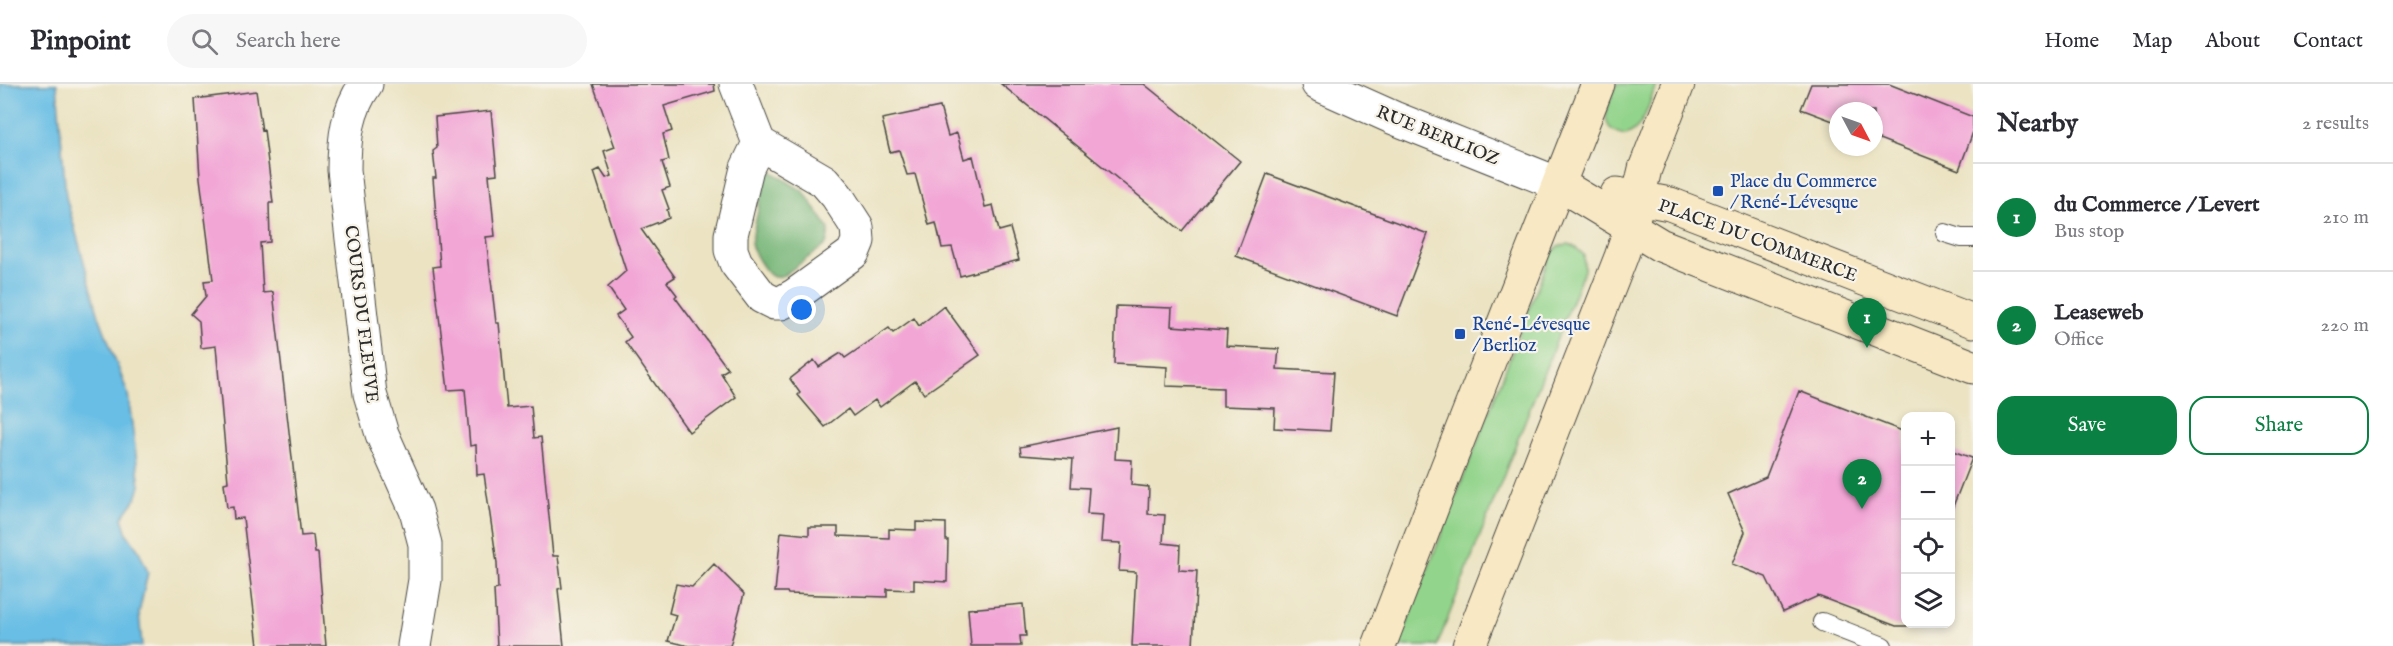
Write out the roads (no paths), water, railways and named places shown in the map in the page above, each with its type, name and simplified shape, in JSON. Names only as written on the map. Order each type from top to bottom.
[{"type":"street","name":"COURS DU FLEUVE","points":[[366,84],[352,109],[348,122],[344,170],[370,394],[382,434],[416,510],[424,544],[425,580],[414,646]]},
{"type":"street","points":[[736,84],[759,143],[824,181],[855,221],[858,234],[853,253],[781,303],[774,303],[762,297],[736,263],[730,250],[731,235],[747,168],[759,143]]},
{"type":"street","name":"RUE BERLIOZ","points":[[1318,84],[1394,118],[1559,184]]},
{"type":"street","points":[[1379,646],[1598,84]]},
{"type":"street","points":[[1469,646],[1635,213],[1645,169],[1678,84]]},
{"type":"street","name":"PLACE DU COMMERCE","points":[[1559,184],[1635,213],[1683,209],[1973,321]]},
{"type":"street","name":"PLACE DU COMMERCE","points":[[1635,213],[1660,245],[1973,367]]},
{"type":"lane","points":[[1945,233],[1961,238],[1973,238]]},
{"type":"lane","points":[[1822,622],[1883,646]]},
{"type":"water","points":[[0,84],[57,84],[66,197],[99,316],[128,394],[140,486],[136,499],[122,518],[127,534],[139,551],[148,572],[139,613],[142,646],[0,646]]},
{"type":"place","name":"Place du Commerce / René-Lévesque","points":[[1718,191]]},
{"type":"place","name":"René-Lévesque / Berlioz","points":[[1460,334]]},
{"type":"place","name":"du Commerce / Levert","points":[[1867,348]]},
{"type":"place","name":"Leaseweb","points":[[1862,509]]}]
